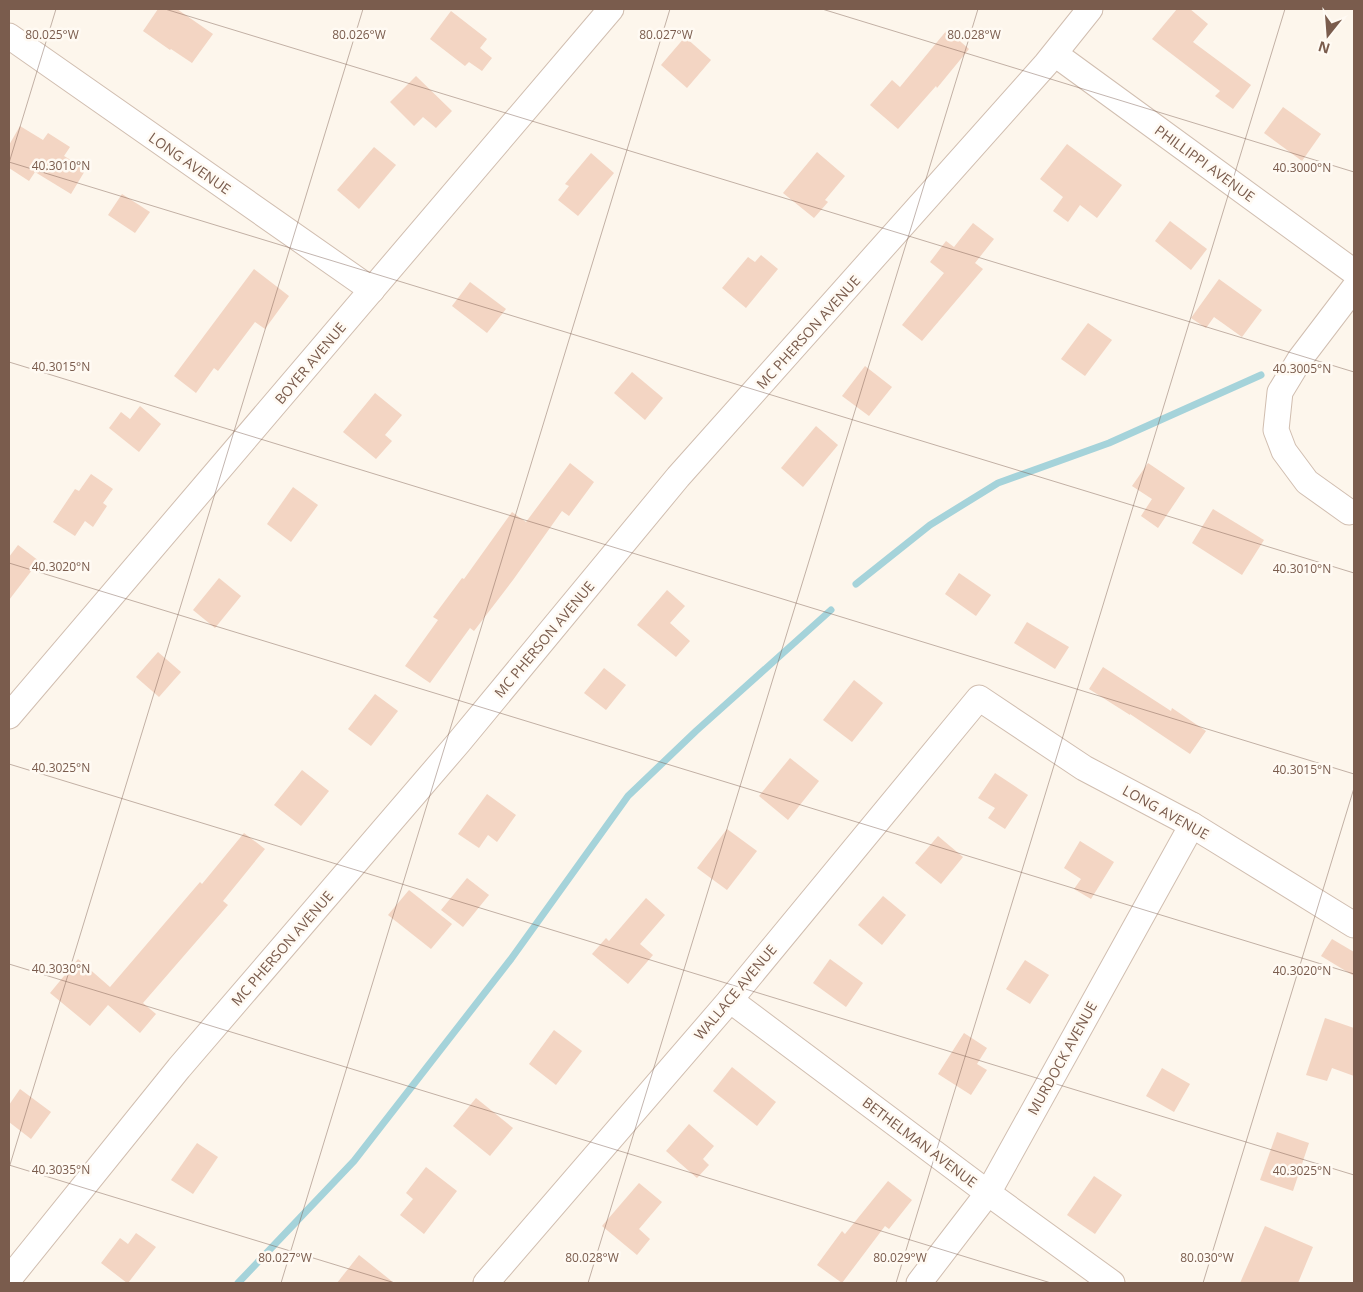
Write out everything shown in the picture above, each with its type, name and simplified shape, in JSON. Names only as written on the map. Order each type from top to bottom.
[{"type":"street","name":"BOYER AVENUE","points":[[9,716],[611,9]]},
{"type":"street","name":"MC PHERSON AVENUE","points":[[9,1279],[179,1068],[459,742],[682,473],[1055,54],[1090,9]]},
{"type":"street","name":"LONG AVENUE","points":[[9,36],[372,290]]},
{"type":"street","name":"PHILLIPPI AVENUE","points":[[1055,54],[1354,272]]},
{"type":"street","points":[[1349,512],[1307,482],[1284,451],[1276,430],[1280,392],[1300,359],[1354,288]]},
{"type":"street","name":"LONG AVENUE","points":[[980,698],[1084,768],[1192,825],[1354,925]]},
{"type":"street","name":"WALLACE AVENUE","points":[[486,1283],[730,1000],[980,698]]},
{"type":"street","name":"MURDOCK AVENUE","points":[[919,1283],[988,1193],[1192,825]]},
{"type":"street","name":"BETHELMAN AVENUE","points":[[730,1000],[1112,1283]]},
{"type":"building","points":[[158,9],[177,9],[213,34],[192,63],[143,31]]},
{"type":"building","points":[[1177,9],[1190,9],[1208,24],[1193,42],[1251,85],[1233,109],[1215,96],[1220,91],[1152,39]]},
{"type":"building","points":[[451,11],[487,39],[480,48],[492,58],[482,71],[469,62],[465,66],[430,39]]},
{"type":"building","points":[[947,30],[969,49],[937,88],[936,86],[898,129],[870,105],[892,80],[900,87]]},
{"type":"building","points":[[685,37],[711,60],[687,88],[661,65]]},
{"type":"building","points":[[416,76],[452,111],[436,128],[423,117],[414,126],[390,102]]},
{"type":"building","points":[[1283,107],[1321,134],[1302,161],[1264,133]]},
{"type":"building","points":[[20,126],[43,140],[48,133],[70,147],[64,156],[86,169],[71,194],[35,172],[29,181],[9,168],[9,145]]},
{"type":"building","points":[[1067,144],[1122,185],[1097,218],[1080,205],[1068,222],[1053,211],[1063,197],[1040,179]]},
{"type":"building","points":[[374,147],[396,165],[359,209],[337,190]]},
{"type":"building","points":[[817,152],[845,176],[825,200],[828,202],[814,218],[783,193]]},
{"type":"building","points":[[591,153],[614,173],[578,216],[558,200],[569,186],[565,184]]},
{"type":"building","points":[[122,194],[150,212],[135,233],[108,215]]},
{"type":"building","points":[[1170,221],[1207,249],[1191,270],[1155,241]]},
{"type":"building","points":[[973,223],[994,239],[975,263],[983,269],[922,341],[902,325],[944,273],[930,262],[946,241],[954,247]]},
{"type":"building","points":[[761,255],[778,269],[746,308],[722,288],[748,257],[755,262]]},
{"type":"building","points":[[254,269],[289,296],[265,329],[255,322],[218,371],[214,368],[196,393],[174,376]]},
{"type":"building","points":[[1219,279],[1262,310],[1242,337],[1214,317],[1206,328],[1191,318]]},
{"type":"building","points":[[470,282],[506,309],[487,333],[452,306]]},
{"type":"building","points":[[1088,323],[1112,340],[1085,376],[1061,359]]},
{"type":"building","points":[[865,366],[892,387],[869,416],[842,396]]},
{"type":"building","points":[[632,372],[663,398],[645,420],[614,393]]},
{"type":"building","points":[[375,393],[402,415],[385,435],[392,441],[376,459],[343,432]]},
{"type":"building","points":[[140,406],[161,424],[139,452],[109,428],[121,412],[130,419]]},
{"type":"building","points":[[816,426],[838,445],[803,487],[781,468]]},
{"type":"building","points":[[570,463],[594,482],[569,516],[562,511],[474,631],[470,628],[430,683],[405,666],[438,620],[433,617],[462,578],[464,579],[512,512],[526,522]]},
{"type":"building","points":[[1148,463],[1185,488],[1158,528],[1141,516],[1152,499],[1132,486]]},
{"type":"building","points":[[91,474],[113,489],[103,503],[107,506],[93,527],[85,521],[75,536],[53,522],[75,489],[79,491]]},
{"type":"building","points":[[293,487],[318,505],[291,542],[267,524]]},
{"type":"building","points":[[1213,509],[1264,540],[1242,575],[1192,543]]},
{"type":"building","points":[[18,545],[39,561],[9,600],[9,557]]},
{"type":"building","points":[[959,573],[991,595],[976,616],[945,594]]},
{"type":"building","points":[[219,578],[241,596],[215,628],[193,610]]},
{"type":"building","points":[[667,590],[685,606],[670,623],[690,641],[676,657],[637,625]]},
{"type":"building","points":[[1027,622],[1069,647],[1055,669],[1014,643]]},
{"type":"building","points":[[158,652],[181,672],[159,697],[136,677]]},
{"type":"building","points":[[1103,667],[1171,711],[1172,708],[1206,731],[1190,754],[1089,689]]},
{"type":"building","points":[[604,668],[626,685],[606,710],[584,693]]},
{"type":"building","points":[[854,680],[883,703],[852,742],[823,720]]},
{"type":"building","points":[[375,694],[398,711],[371,746],[348,729]]},
{"type":"building","points":[[790,758],[819,781],[788,820],[759,796]]},
{"type":"building","points":[[302,770],[329,791],[301,826],[274,805]]},
{"type":"building","points":[[995,773],[1028,795],[1005,829],[988,818],[995,808],[978,798]]},
{"type":"building","points":[[487,794],[516,815],[497,842],[488,835],[479,848],[458,834]]},
{"type":"building","points":[[727,829],[757,851],[727,890],[697,868]]},
{"type":"building","points":[[244,833],[265,849],[223,901],[228,905],[143,1003],[156,1014],[140,1033],[108,1005],[90,1026],[50,993],[78,959],[110,987],[200,882],[202,884]]},
{"type":"building","points":[[938,836],[963,857],[941,884],[915,863]]},
{"type":"building","points":[[1080,841],[1114,862],[1091,899],[1074,889],[1081,879],[1064,868]]},
{"type":"building","points":[[467,878],[489,895],[463,927],[441,910]]},
{"type":"building","points":[[409,890],[452,924],[431,949],[388,915]]},
{"type":"building","points":[[883,896],[906,915],[882,945],[858,925]]},
{"type":"building","points":[[646,898],[665,915],[640,944],[653,955],[628,984],[592,954],[606,938],[609,941]]},
{"type":"building","points":[[1332,939],[1354,952],[1354,976],[1321,956]]},
{"type":"building","points":[[830,959],[863,983],[846,1007],[813,983]]},
{"type":"building","points":[[1025,960],[1049,975],[1030,1004],[1006,989]]},
{"type":"building","points":[[1325,1018],[1354,1028],[1354,1076],[1332,1068],[1327,1081],[1306,1075]]},
{"type":"building","points":[[554,1030],[582,1051],[556,1085],[529,1064]]},
{"type":"building","points":[[964,1033],[987,1048],[977,1064],[987,1070],[971,1095],[938,1074]]},
{"type":"building","points":[[732,1067],[776,1102],[757,1126],[713,1091]]},
{"type":"building","points":[[1162,1068],[1190,1084],[1174,1112],[1146,1096]]},
{"type":"building","points":[[20,1089],[51,1112],[31,1139],[9,1122],[9,1105]]},
{"type":"building","points":[[476,1098],[513,1128],[490,1156],[453,1126]]},
{"type":"building","points":[[689,1124],[714,1146],[703,1159],[709,1165],[697,1178],[666,1151]]},
{"type":"building","points":[[1277,1132],[1309,1143],[1293,1191],[1260,1180]]},
{"type":"building","points":[[197,1143],[218,1157],[193,1194],[171,1180]]},
{"type":"building","points":[[426,1167],[457,1191],[424,1234],[400,1215],[413,1199],[406,1193]]},
{"type":"building","points":[[1094,1176],[1122,1195],[1095,1234],[1067,1215]]},
{"type":"building","points":[[888,1181],[912,1200],[889,1229],[885,1226],[842,1283],[817,1265],[842,1231],[845,1234]]},
{"type":"building","points":[[639,1183],[662,1202],[639,1229],[650,1239],[637,1255],[602,1226]]},
{"type":"building","points":[[1265,1226],[1313,1247],[1298,1283],[1240,1283]]},
{"type":"building","points":[[136,1233],[156,1247],[127,1283],[101,1263],[120,1238],[128,1244]]},
{"type":"building","points":[[359,1255],[394,1283],[337,1283]]},
{"type":"waterway","points":[[856,584],[930,525],[998,483],[1109,443],[1261,375]]},
{"type":"waterway","points":[[238,1283],[354,1161],[511,959],[628,796],[696,731],[831,610]]}]
